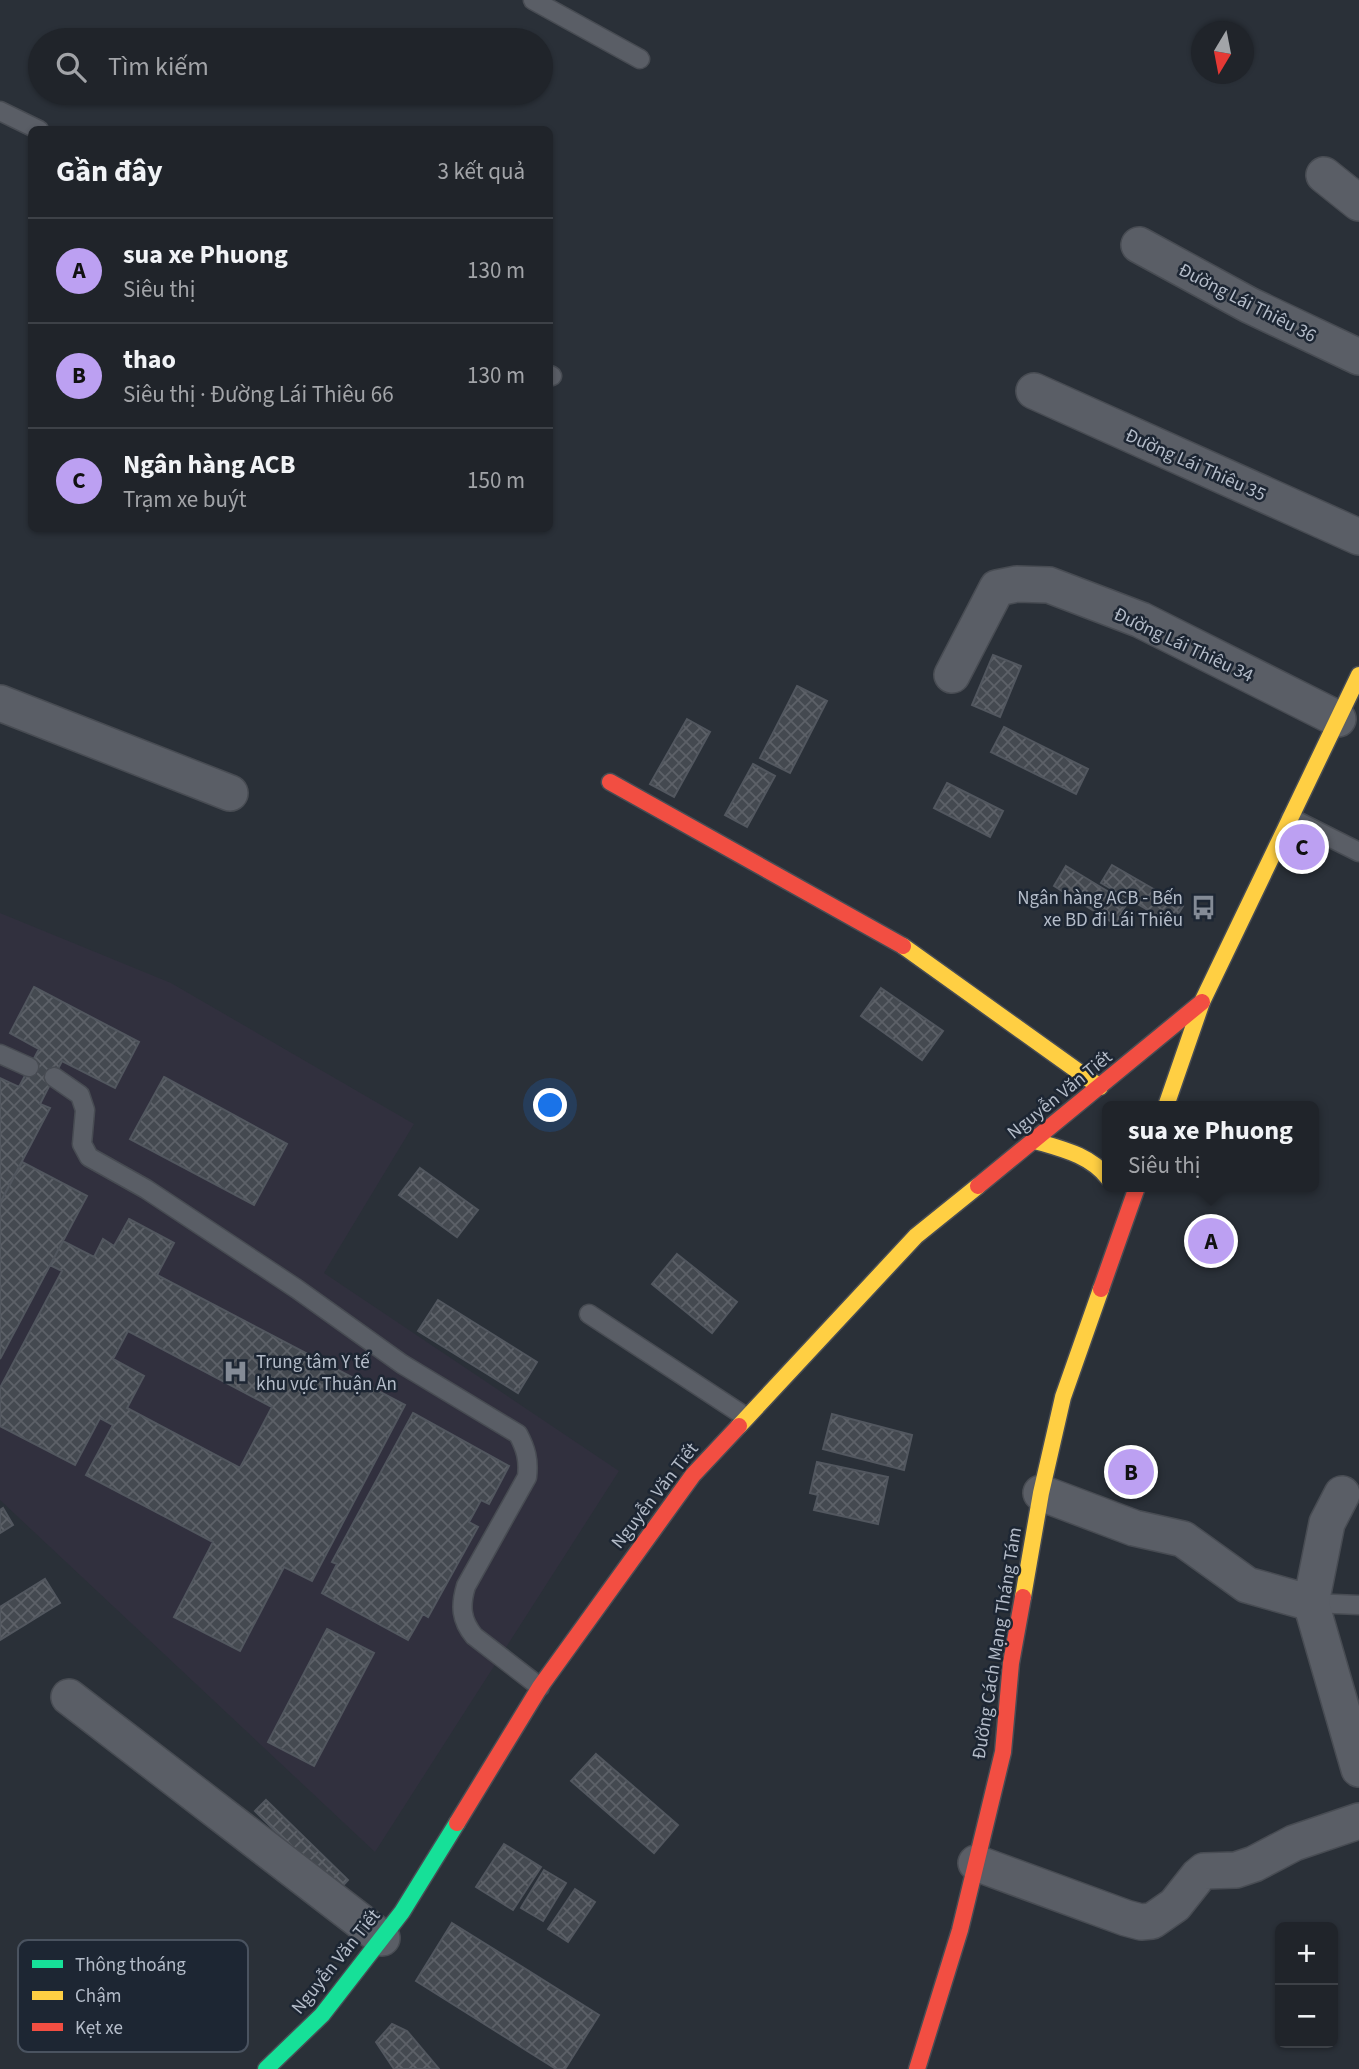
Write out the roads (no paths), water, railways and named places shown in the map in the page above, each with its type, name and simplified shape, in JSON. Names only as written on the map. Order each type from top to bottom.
[{"type":"street","points":[[1324,175],[1359,203]]},
{"type":"street","name":"Đường Lái Thiêu 36","points":[[1139,245],[1249,304],[1359,357]]},
{"type":"street","name":"Đường Lái Thiêu 35","points":[[1034,391],[1359,537]]},
{"type":"street","name":"Đường Lái Thiêu 34","points":[[952,675],[997,588],[1017,584],[1049,585],[1141,620],[1338,719]]},
{"type":"street","points":[[1168,1101],[1202,1002],[1359,676]]},
{"type":"street","points":[[0,703],[230,793]]},
{"type":"street","points":[[610,782],[893,939],[1100,1087]]},
{"type":"street","name":"Nguyễn Văn Tiết","points":[[267,2069],[322,2015],[402,1912],[540,1687],[693,1475],[916,1236],[1202,1002]]},
{"type":"street","points":[[1035,1141],[1078,1155],[1102,1169]]},
{"type":"street","points":[[1116,1192],[1128,1214]]},
{"type":"street","name":"Đường Cách Mạng Tháng Tám","points":[[917,2069],[960,1930],[1003,1752],[1011,1663],[1041,1493],[1063,1397],[1135,1192]]},
{"type":"street","points":[[1041,1493],[1134,1528],[1183,1539],[1247,1585],[1311,1603]]},
{"type":"street","points":[[1342,1494],[1327,1523],[1311,1603],[1359,1769]]},
{"type":"street","points":[[69,1697],[382,1938]]},
{"type":"street","points":[[976,1863],[1126,1918],[1141,1922],[1152,1921],[1175,1905],[1204,1871],[1236,1870],[1254,1864],[1294,1843],[1359,1821]]},
{"type":"lane","points":[[533,0],[640,59]]},
{"type":"lane","points":[[0,111],[31,126]]},
{"type":"lane","points":[[1291,818],[1359,852]]},
{"type":"lane","points":[[0,1054],[29,1067]]},
{"type":"lane","points":[[54,1077],[80,1095],[85,1110],[82,1144],[89,1157],[146,1189],[297,1289],[402,1364],[518,1434],[526,1448],[527,1477],[466,1586],[462,1613],[465,1626],[474,1636],[540,1687]]},
{"type":"lane","points":[[589,1314],[746,1417]]},
{"type":"lane","points":[[1311,1603],[1359,1605]]},
{"type":"place","name":"Ngân hàng ACB","points":[[1302,847]]},
{"type":"place","name":"Ngân hàng ACB - Bến xe BD đi Lái Thiêu","points":[[1203,908]]},
{"type":"place","name":"sua xe Phuong","points":[[1211,1241]]},
{"type":"place","name":"Trung tâm Y tế khu vực Thuận An","points":[[236,1372]]},
{"type":"place","name":"thao","points":[[1131,1472]]}]
